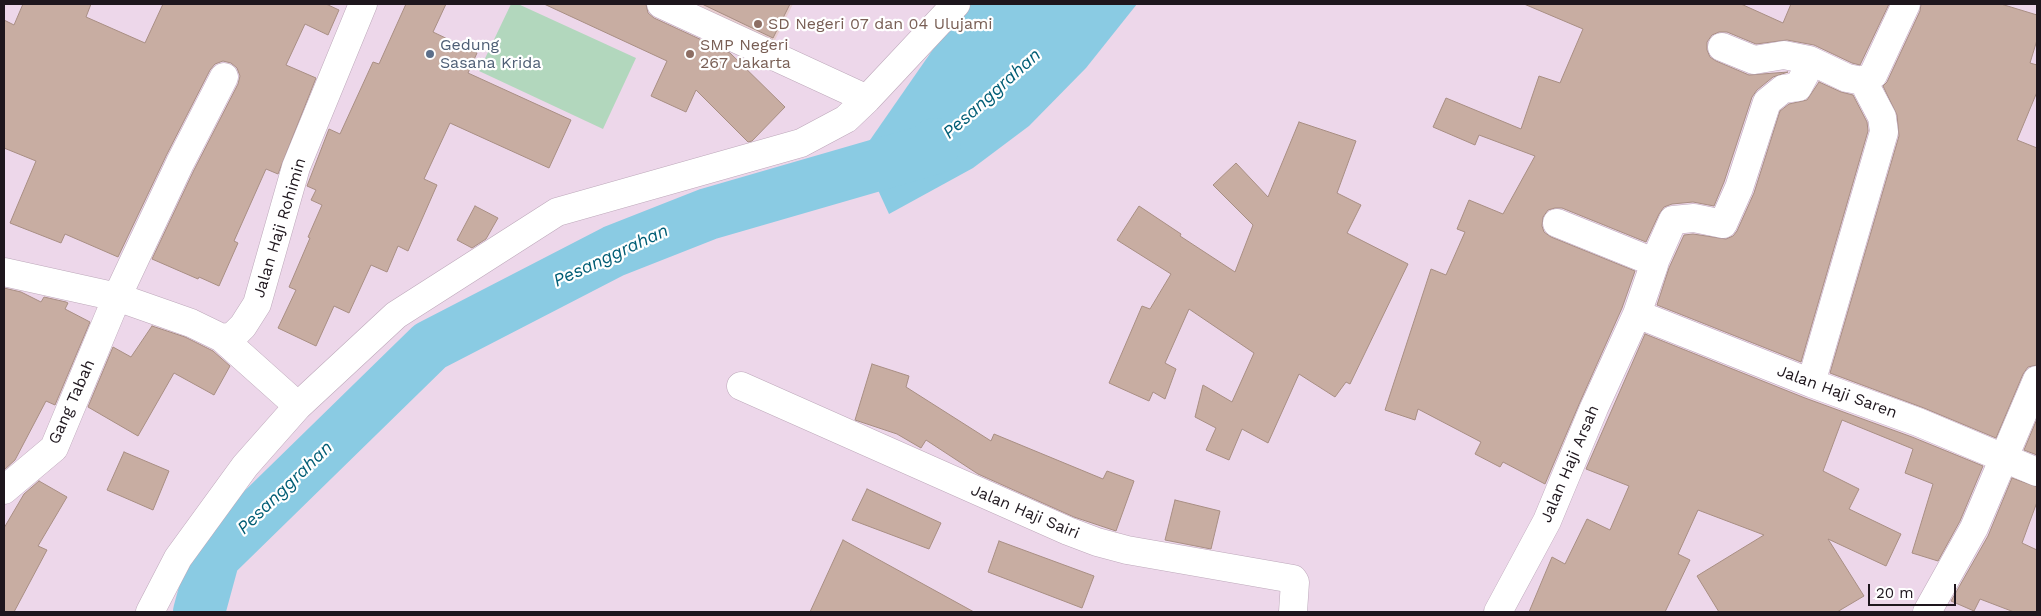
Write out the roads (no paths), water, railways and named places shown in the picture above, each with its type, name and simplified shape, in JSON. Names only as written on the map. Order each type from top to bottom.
[{"type":"street","name":"Jalan Haji Rohimin","points":[[222,338],[233,336],[257,304],[296,167],[363,4]]},
{"type":"street","points":[[661,4],[867,99]]},
{"type":"street","points":[[150,612],[178,558],[222,495],[245,466],[298,406],[396,316],[557,212],[801,143],[846,119],[956,4]]},
{"type":"street","points":[[1722,47],[1754,60],[1784,55],[1809,60],[1846,78],[1863,81],[1873,75],[1906,4]]},
{"type":"street","name":"Jalan Haji Arsah","points":[[1498,612],[1546,521],[1594,408],[1637,314],[1654,263],[1673,220],[1694,218],[1723,224],[1739,188],[1767,102],[1783,89],[1798,87],[1806,74],[1809,60]]},
{"type":"street","name":"Gang Tabah","points":[[4,490],[54,448],[117,297],[180,164],[224,77]]},
{"type":"street","points":[[1811,383],[1884,132],[1882,117],[1863,81]]},
{"type":"street","points":[[1557,223],[1654,263]]},
{"type":"street","points":[[4,272],[117,297],[191,323],[222,338],[298,406]]},
{"type":"street","name":"Jalan Haji Saren","points":[[1637,314],[1811,383],[1918,422],[2037,472]]},
{"type":"street","points":[[1927,612],[1974,528],[2037,380]]},
{"type":"street","name":"Jalan Haji Sairi","points":[[741,386],[1068,532],[1097,542],[1143,553],[1293,578],[1295,582],[1293,612]]},
{"type":"water","points":[[972,4],[1137,4],[1086,68],[1029,126],[973,168],[889,214],[861,153],[936,45],[966,7]]},
{"type":"waterway","name":"Pesanggrahan","points":[[199,612],[214,557],[430,346],[614,251],[708,214],[929,150],[935,144]]},
{"type":"place","name":"SD Negeri 07 dan 04 Ulujami","points":[[758,24]]},
{"type":"place","name":"Gedung Sasana Krida","points":[[430,54]]},
{"type":"place","name":"SMP Negeri 267 Jakarta","points":[[690,54]]}]
